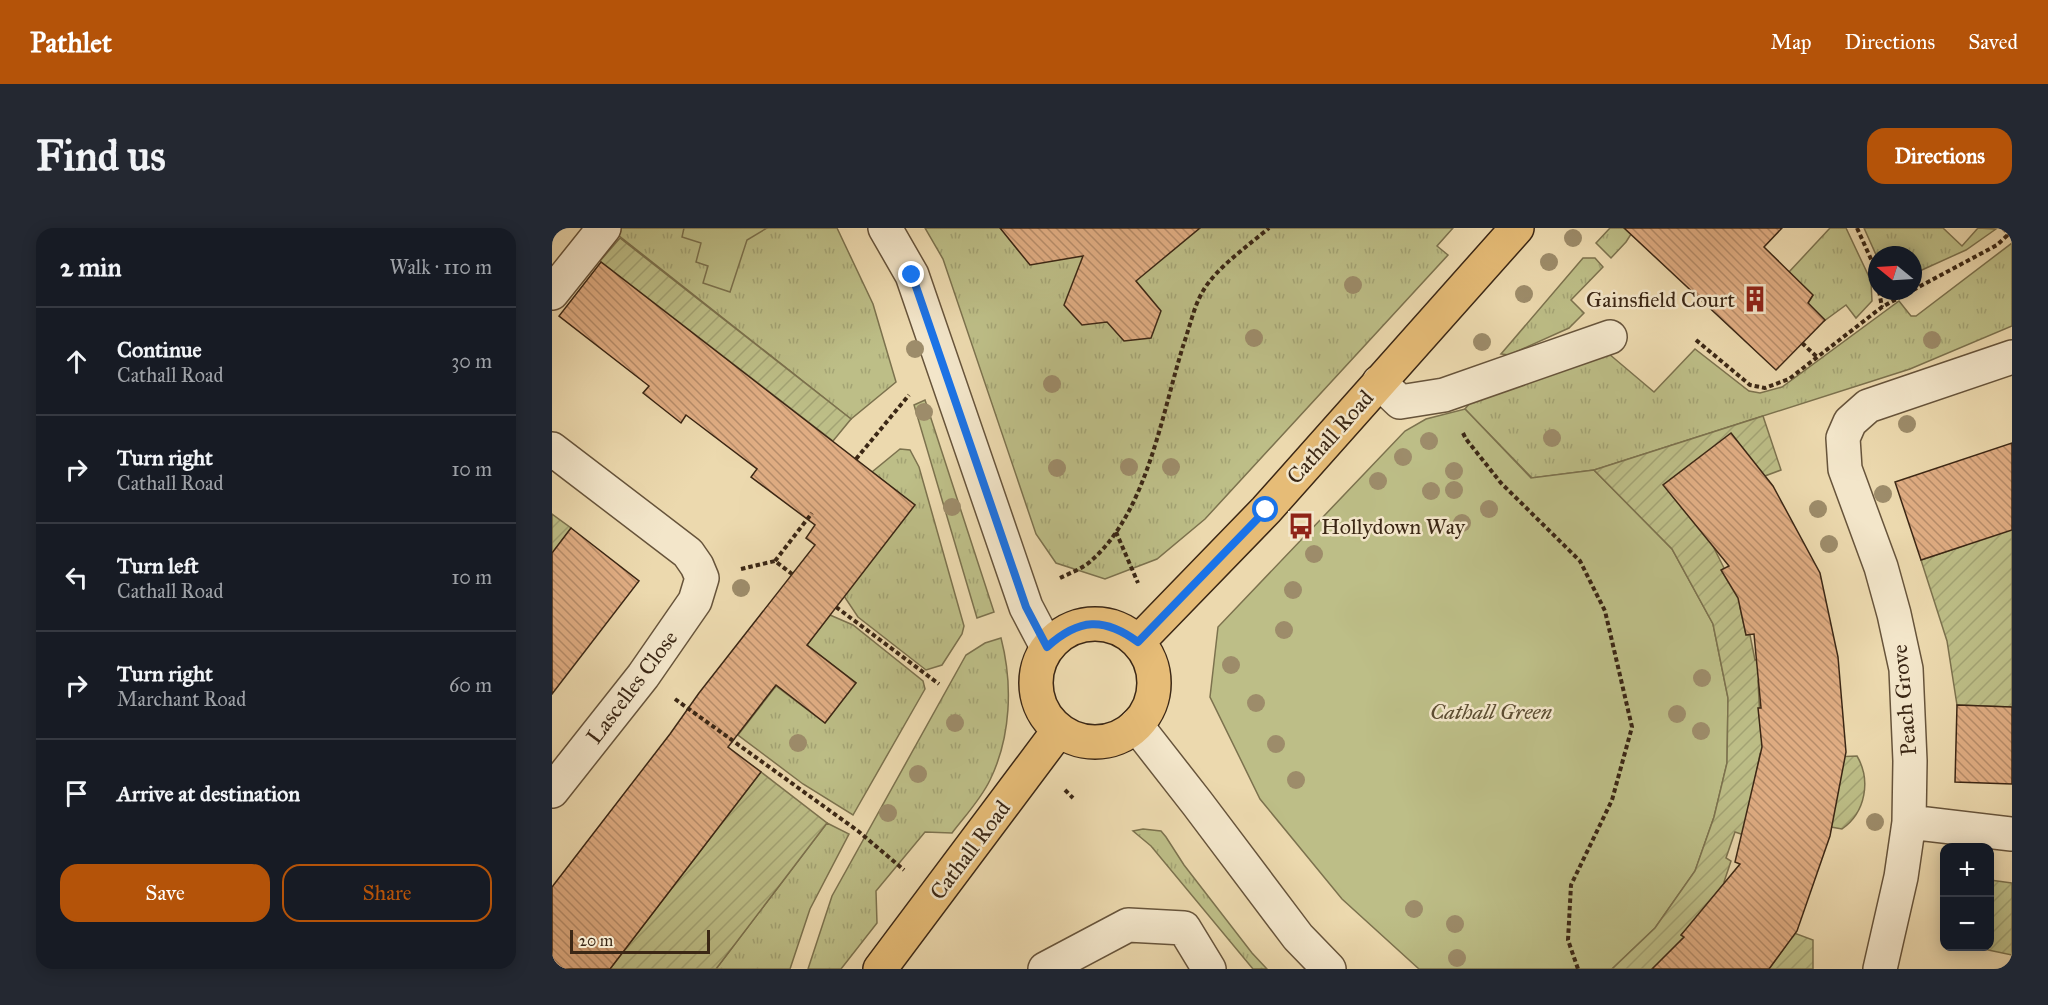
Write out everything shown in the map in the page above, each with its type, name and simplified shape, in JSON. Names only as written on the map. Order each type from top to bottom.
[{"type":"main road","name":"Cathall Road","points":[[1138,642],[1266,510],[1517,228]]},
{"type":"main road","points":[[1102,624],[1121,630],[1138,642],[1148,657],[1153,675],[1153,693],[1147,710],[1136,725],[1119,736],[1099,742],[1078,740],[1059,730],[1044,713],[1036,692],[1037,669],[1047,647],[1062,633],[1081,625],[1102,624]]},
{"type":"main road","name":"Cathall Road","points":[[880,969],[1059,730]]},
{"type":"street","points":[[552,293],[604,228]]},
{"type":"street","points":[[885,228],[912,275],[1026,607],[1047,647]]},
{"type":"street","points":[[1379,382],[1400,402],[1444,394],[1610,337]]},
{"type":"street","name":"Peach Grove","points":[[1880,969],[1901,877],[1909,822],[1910,761],[1906,669],[1881,567],[1845,469],[1843,438],[1850,422],[1869,406],[2012,357]]},
{"type":"street","points":[[552,448],[688,553],[702,578]]},
{"type":"street","name":"Lascelles Close","points":[[552,791],[643,676],[695,601],[702,578]]},
{"type":"street","points":[[1136,725],[1298,937],[1329,969]]},
{"type":"street","points":[[1909,822],[2012,834]]},
{"type":"street","points":[[1045,969],[1128,925],[1184,928],[1209,969]]},
{"type":"path","points":[[1060,579],[1091,561],[1116,532],[1132,504],[1157,443],[1171,385],[1203,290],[1227,263],[1269,228]]},
{"type":"path","points":[[1857,228],[1868,252]]},
{"type":"path","points":[[1922,285],[1997,245],[2011,233],[2003,228]]},
{"type":"path","points":[[1881,300],[1882,307]]},
{"type":"path","points":[[1696,340],[1750,385],[1765,388],[1789,379],[1882,307],[1894,300]]},
{"type":"path","points":[[1802,343],[1818,357]]},
{"type":"path","points":[[856,459],[907,396],[949,384]]},
{"type":"path","points":[[1444,394],[1466,439],[1501,483],[1580,561],[1605,611],[1632,727],[1611,800],[1571,885],[1568,940],[1578,969]]},
{"type":"path","points":[[702,578],[776,561],[812,513]]},
{"type":"path","points":[[1116,532],[1138,583]]},
{"type":"path","points":[[776,561],[792,574]]},
{"type":"path","points":[[836,607],[939,684]]},
{"type":"path","points":[[643,676],[858,831],[935,896]]},
{"type":"path","points":[[1062,788],[1073,798]]},
{"type":"green space","points":[[609,228],[837,228],[873,304],[896,382],[851,419]]},
{"type":"green space","points":[[684,228],[767,228],[747,240],[730,292],[703,283],[708,266],[696,262],[701,243],[682,237]]},
{"type":"green space","points":[[925,228],[1453,228],[1437,246],[1448,255],[1205,519],[1157,559],[1105,579],[1056,563],[1036,534],[943,259]]},
{"type":"green space","points":[[1610,228],[1635,228],[1611,258],[1596,243]]},
{"type":"green space","points":[[1830,228],[1846,228],[1868,275],[1868,300],[1872,301],[1856,318],[1846,305],[1824,321],[1808,303],[1813,295],[1789,272]]},
{"type":"green space","points":[[1864,228],[1943,228],[1962,246],[1978,228],[1996,229],[1966,250],[1922,270],[1922,246],[1872,246]]},
{"type":"green space","points":[[620,238],[851,419],[833,441],[600,261]]},
{"type":"green space","points":[[2012,243],[2012,326],[1910,369],[1594,470],[1532,478],[1465,409],[1473,399],[1602,348],[1654,392],[1695,349],[1749,391],[1760,393],[1782,387],[1899,301],[1911,316],[1916,316]]},
{"type":"green space","points":[[1583,258],[1595,258],[1603,267],[1571,300],[1584,313],[1569,328],[1509,355],[1501,354]]},
{"type":"green space","points":[[925,400],[994,612],[977,618],[914,405]]},
{"type":"green space","name":"Cathall Green","points":[[1465,409],[1531,478],[1594,470],[1672,549],[1713,624],[1728,698],[1727,763],[1714,817],[1695,871],[1655,928],[1612,969],[1419,969],[1342,899],[1260,799],[1210,697],[1218,627],[1405,431],[1426,419]]},
{"type":"green space","points":[[1763,416],[1781,470],[1765,476],[1712,544],[1724,568],[1722,570],[1788,596],[1740,607],[1746,635],[1750,635],[1755,660],[1770,657],[1758,681],[1761,737],[1797,735],[1807,758],[1857,756],[1864,775],[1864,795],[1861,805],[1850,822],[1842,829],[1831,827],[1760,754],[1744,835],[1735,832],[1726,858],[1731,861],[1724,882],[1759,895],[1759,920],[1813,940],[1813,969],[1769,969],[1785,947],[1717,898],[1681,935],[1689,941],[1652,969],[1612,969],[1655,928],[1695,871],[1714,817],[1727,763],[1728,698],[1713,624],[1672,549],[1594,470]]},
{"type":"green space","points":[[900,449],[910,450],[919,467],[964,626],[962,634],[942,665],[926,670],[858,617],[844,596],[914,505],[872,472]]},
{"type":"green space","points":[[552,514],[571,528],[552,554]]},
{"type":"green space","points":[[2012,525],[2012,707],[1957,705],[1947,641],[1921,560],[1963,546]]},
{"type":"green space","points":[[830,615],[853,625],[923,681],[925,689],[853,815],[803,784],[738,735],[776,686],[825,723],[856,683],[807,645]]},
{"type":"green space","points":[[1001,638],[1007,674],[1008,710],[1002,746],[986,787],[952,833],[925,832],[876,891],[877,923],[841,969],[808,969],[832,896],[966,655],[985,643]]},
{"type":"green space","points":[[761,772],[827,823],[716,969],[610,969]]},
{"type":"green space","points":[[827,823],[849,834],[810,909],[790,969],[716,969]]},
{"type":"green space","points":[[1143,829],[1161,831],[1184,865],[1267,969],[1253,969],[1151,846],[1133,831]]},
{"type":"green space","points":[[1994,881],[2012,883],[2012,955],[1993,951]]},
{"type":"building","points":[[1000,228],[1200,228],[1136,281],[1161,311],[1151,338],[1124,341],[1107,322],[1082,325],[1064,305],[1083,256],[1030,265]]},
{"type":"building","name":"Gainsfield Court","points":[[1624,228],[1782,228],[1764,247],[1813,295],[1808,303],[1825,320],[1776,370]]},
{"type":"building","points":[[601,262],[915,505],[807,645],[856,683],[825,723],[776,685],[728,747],[761,772],[610,969],[552,969],[552,887],[815,545],[806,538],[815,525],[751,477],[757,469],[686,415],[681,423],[643,393],[649,386],[559,316]]},
{"type":"building","points":[[1731,433],[1773,486],[1820,573],[1838,657],[1846,752],[1830,836],[1797,931],[1769,969],[1652,969],[1684,937],[1681,935],[1740,864],[1735,862],[1762,747],[1754,634],[1746,635],[1738,598],[1721,570],[1729,566],[1663,485]]},
{"type":"building","points":[[2012,443],[2012,530],[1921,560],[1895,482]]},
{"type":"building","points":[[571,528],[639,581],[552,694],[552,553]]},
{"type":"building","points":[[1957,705],[2012,707],[2012,784],[1955,782]]},
{"type":"place","name":"Gainsfield Court","points":[[1755,299]]},
{"type":"place","name":"Hollydown Way","points":[[1301,526]]},
{"type":"route","points":[[912,275],[1026,607],[1047,647],[1062,633],[1081,625],[1102,624],[1121,630],[1138,642],[1161,621],[1266,510]]}]
